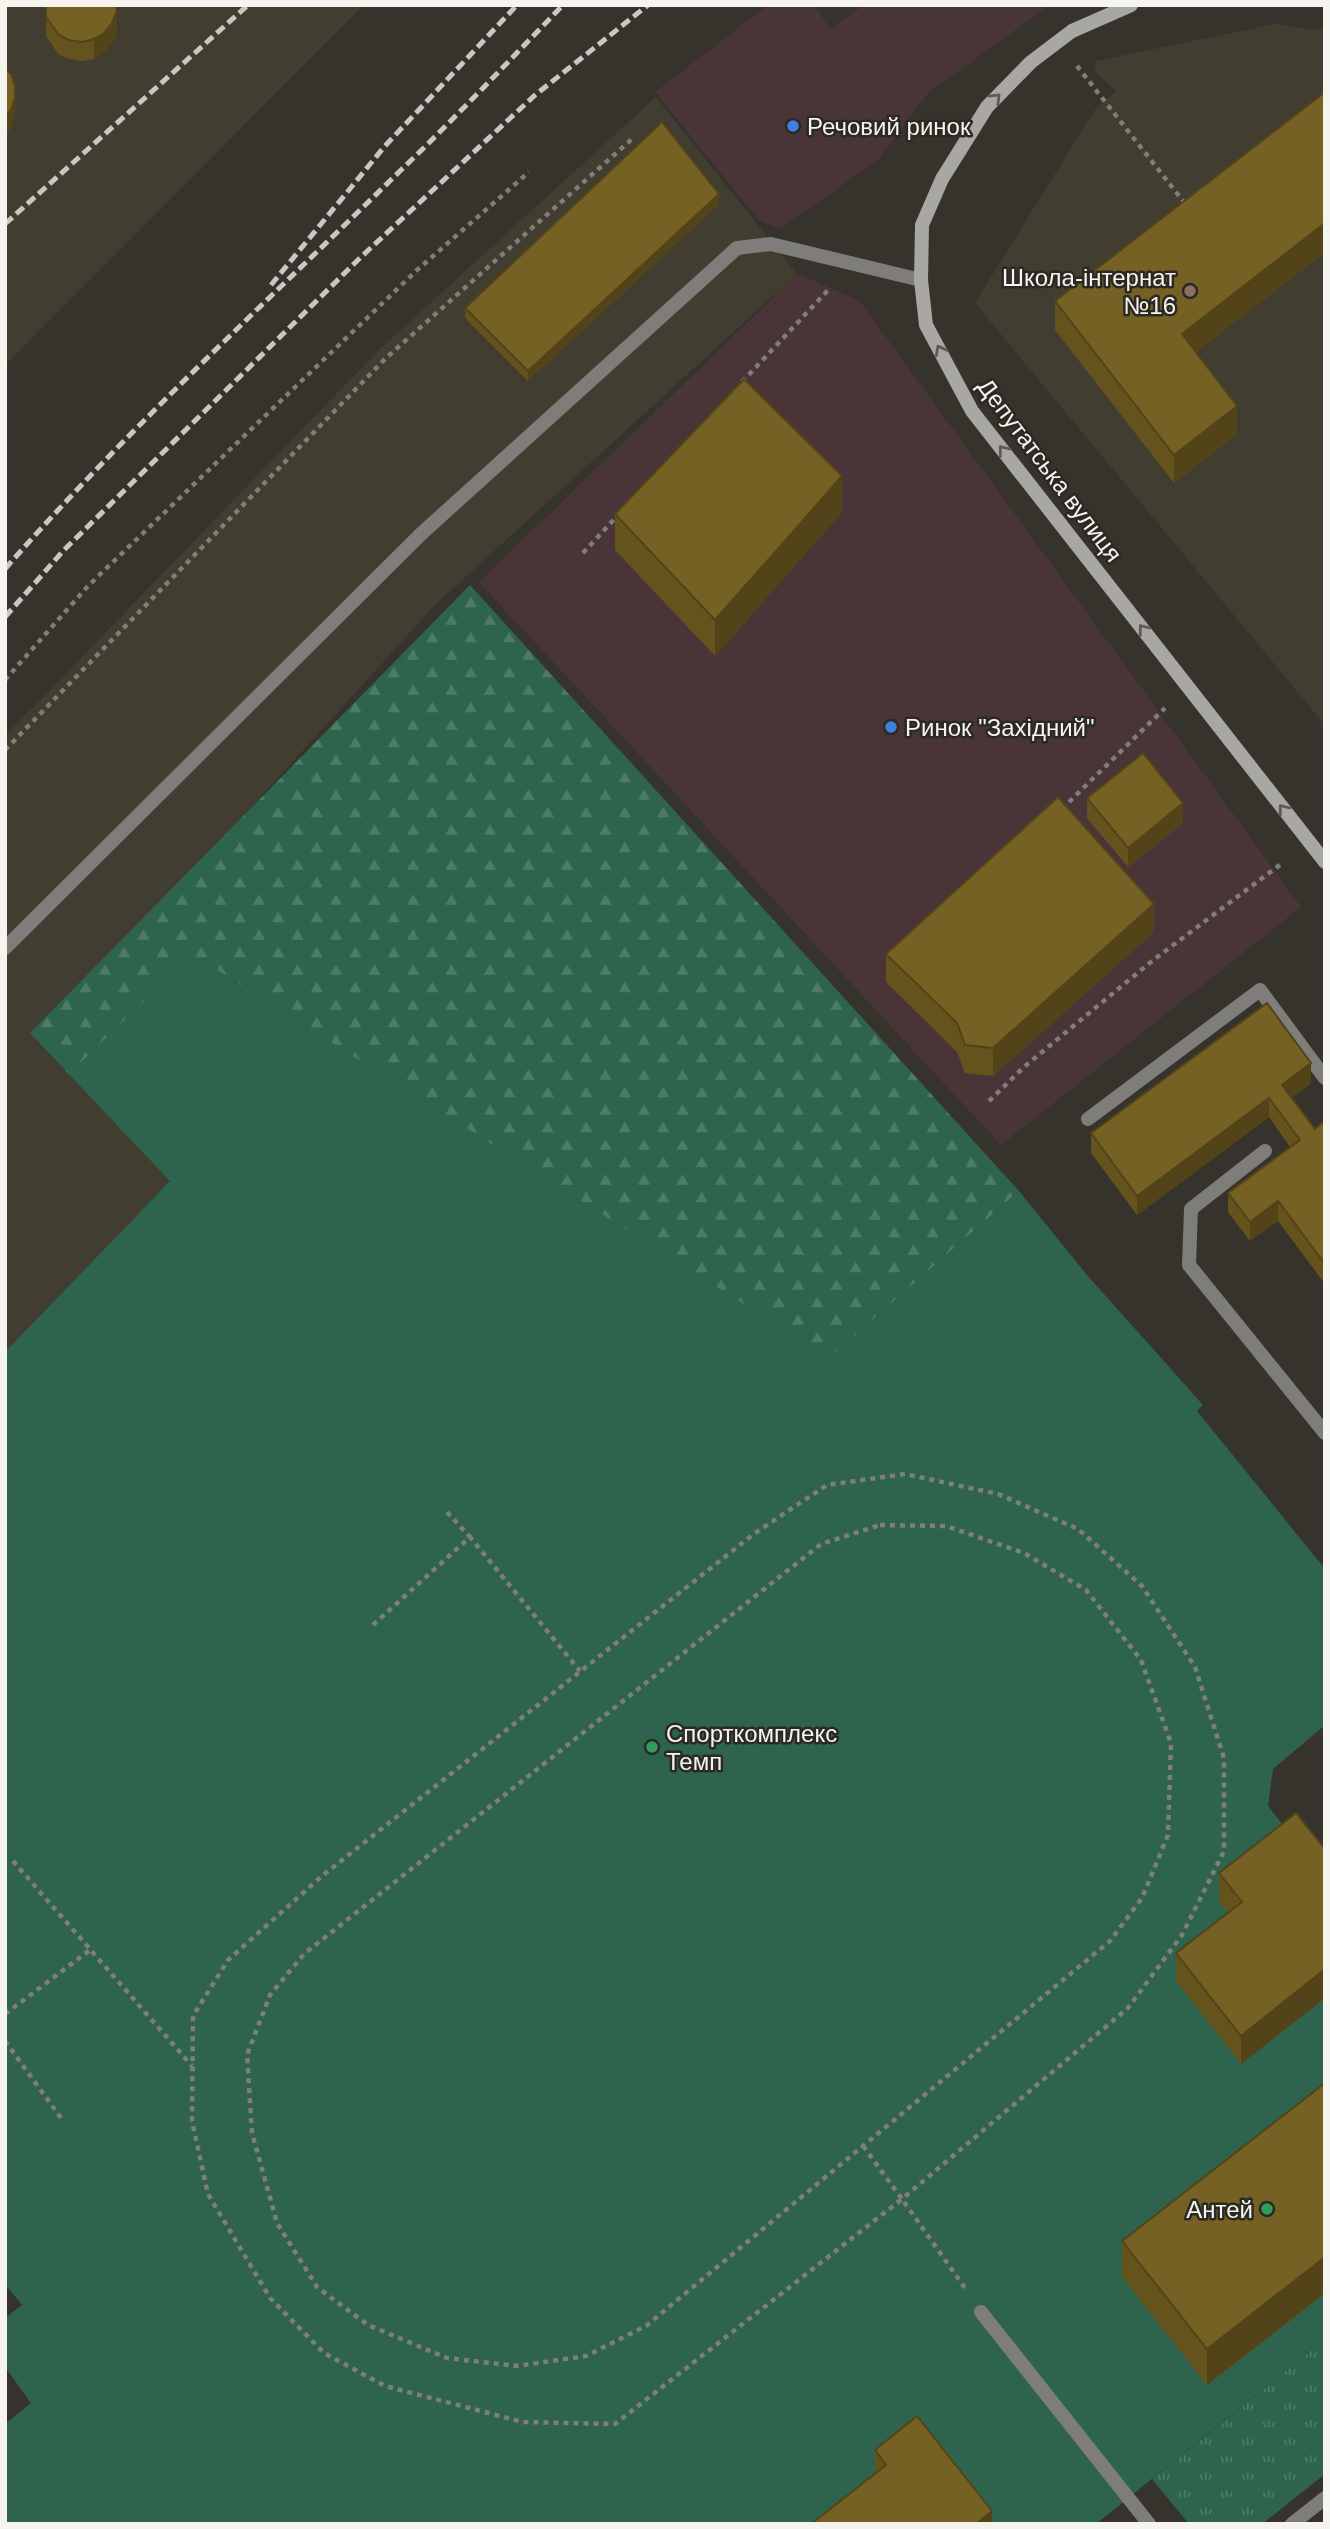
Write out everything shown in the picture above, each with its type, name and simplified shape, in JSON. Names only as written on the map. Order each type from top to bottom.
[{"type":"main road","name":"Депутатська вулиця","points":[[1131,5],[1072,31],[1031,62],[987,107],[942,179],[922,225],[921,280],[926,325],[972,411],[1325,862]]},
{"type":"street","points":[[5,948],[421,534],[737,248],[771,244],[921,280]]},
{"type":"street","points":[[1088,1119],[1260,990],[1325,1078]]},
{"type":"street","points":[[1265,1151],[1191,1209],[1189,1265],[1325,1433]]},
{"type":"street","points":[[981,2312],[1149,2524]]},
{"type":"street","points":[[1292,2524],[1325,2498]]},
{"type":"path","points":[[1077,66],[1190,210]]},
{"type":"path","points":[[5,750],[386,358],[632,139]]},
{"type":"path","points":[[5,680],[89,585],[416,271],[529,172]]},
{"type":"path","points":[[735,390],[830,288]]},
{"type":"path","points":[[583,553],[621,512]]},
{"type":"path","points":[[1069,802],[1165,708]]},
{"type":"path","points":[[989,1101],[1024,1067],[1152,961],[1281,864]]},
{"type":"path","points":[[905,1474],[999,1493],[1077,1529],[1142,1586],[1195,1667],[1224,1758],[1224,1851],[1182,1935],[1128,2008],[902,2199],[615,2424],[523,2422],[385,2386],[324,2353],[270,2298],[208,2194],[192,2121],[193,2066],[192,2016],[228,1960],[321,1876],[755,1533],[827,1485],[905,1474]]},
{"type":"path","points":[[447,1512],[580,1671]]},
{"type":"path","points":[[880,1525],[946,1526],[1024,1553],[1086,1590],[1141,1660],[1171,1743],[1168,1835],[1142,1898],[1110,1941],[863,2146],[646,2326],[586,2356],[517,2366],[447,2358],[368,2325],[317,2287],[277,2223],[252,2133],[247,2055],[270,1995],[304,1954],[821,1544],[880,1525]]},
{"type":"path","points":[[373,1625],[470,1537]]},
{"type":"path","points":[[13,1861],[193,2066]]},
{"type":"path","points":[[5,2014],[90,1950]]},
{"type":"path","points":[[5,2041],[61,2118]]},
{"type":"path","points":[[863,2146],[981,2312]]},
{"type":"shaded area","points":[[5,5],[364,5],[5,365]]},
{"type":"shaded area","name":"Речовий ринок","points":[[768,5],[814,5],[830,29],[864,5],[1050,5],[928,93],[878,160],[779,230],[758,219],[655,92]]},
{"type":"shaded area","points":[[1275,24],[1325,31],[1325,725],[975,303],[1094,111],[1116,91],[1095,72],[1096,61]]},
{"type":"shaded area","points":[[656,97],[797,274],[434,606],[200,864],[30,1033],[170,1181],[5,1352],[5,736],[381,348]]},
{"type":"shaded area","name":"Ринок \"Західний\"","points":[[797,274],[859,300],[1301,907],[1001,1145],[479,582]]},
{"type":"green space","points":[[470,585],[1019,1191],[545,1609],[170,1181],[30,1033]]},
{"type":"green space","name":"Спорткомплекс Темп","points":[[192,954],[829,1358],[1019,1191],[1087,1275],[1203,1405],[1197,1411],[1325,1569],[1325,1725],[1273,1769],[1268,1806],[1325,1878],[1325,2339],[1096,2524],[5,2524],[5,2424],[31,2403],[5,2367],[5,2318],[22,2305],[5,2284],[5,1352],[170,1181],[69,1074]]},
{"type":"green space","points":[[1325,2339],[1325,2474],[1262,2524],[1189,2524],[1152,2479]]},
{"type":"building","points":[[46,5],[116,5],[117,11],[104,33],[82,42],[59,35],[46,17]]},
{"type":"building","points":[[5,69],[11,74],[15,98],[5,117]]},
{"type":"building","name":"Школа-інтернат №16","points":[[1325,92],[1325,223],[1182,334],[1237,406],[1174,455],[1055,301]]},
{"type":"building","points":[[662,122],[719,194],[528,371],[465,308]]},
{"type":"building","points":[[744,379],[842,476],[715,620],[615,514]]},
{"type":"building","points":[[1143,753],[1183,803],[1128,848],[1087,798]]},
{"type":"building","points":[[1058,797],[1154,904],[993,1048],[965,1045],[957,1023],[886,954]]},
{"type":"building","points":[[1267,1003],[1311,1063],[1282,1085],[1315,1129],[1322,1123],[1325,1126],[1325,1264],[1278,1201],[1250,1222],[1228,1193],[1300,1140],[1269,1098],[1137,1196],[1091,1133]]},
{"type":"building","points":[[1296,1813],[1325,1849],[1325,1969],[1241,2036],[1176,1953],[1242,1902],[1219,1873]]},
{"type":"building","name":"Антей","points":[[1325,2083],[1325,2257],[1207,2349],[1122,2241]]},
{"type":"building","points":[[917,2416],[992,2511],[976,2524],[811,2524],[886,2465],[875,2450]]},
{"type":"railway","points":[[5,224],[248,5]]},
{"type":"railway","points":[[271,285],[385,146],[517,5]]},
{"type":"railway","points":[[5,569],[149,416],[421,151],[563,5]]},
{"type":"railway","points":[[5,617],[64,550],[361,257],[534,96],[648,5]]},
{"type":"place","name":"Речовий ринок","points":[[793,126]]},
{"type":"place","name":"Школа-інтернат №16","points":[[1190,291]]},
{"type":"place","name":"Ринок \"Західний\"","points":[[891,727]]},
{"type":"place","name":"Спорткомплекс Темп","points":[[652,1747]]},
{"type":"place","name":"Антей","points":[[1267,2209]]}]
